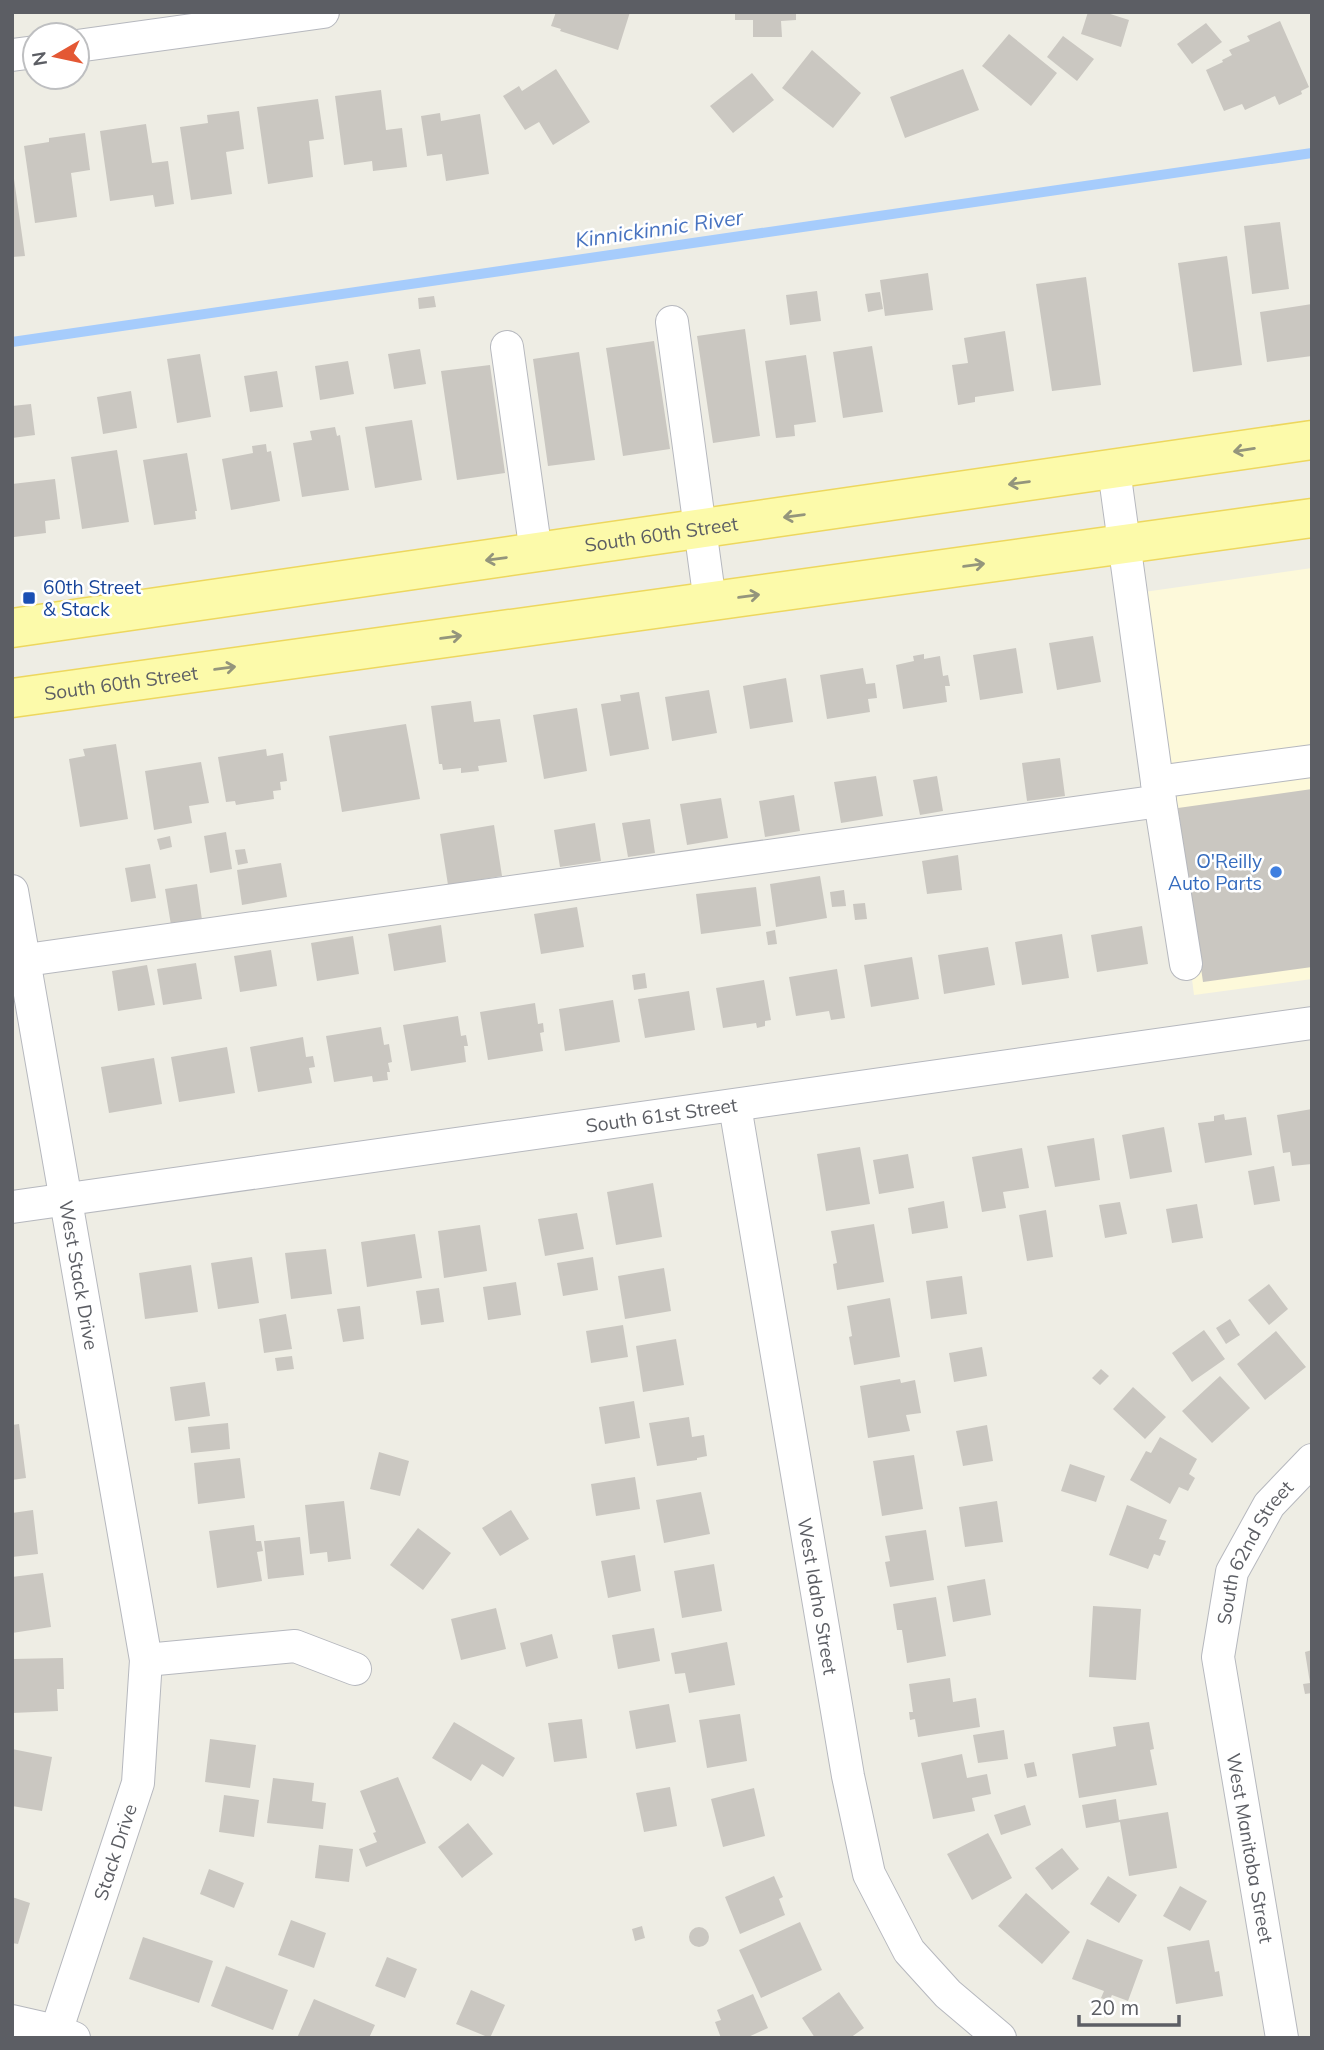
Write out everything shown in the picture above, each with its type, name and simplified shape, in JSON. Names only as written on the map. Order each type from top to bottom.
[{"type":"main road","name":"South 60th Street","points":[[12,628],[1312,440]]},
{"type":"main road","points":[[1219,531],[1312,500]]},
{"type":"main road","name":"South 60th Street","points":[[12,698],[1312,519]]},
{"type":"street","points":[[91,44],[323,12]]},
{"type":"street","points":[[672,323],[710,601]]},
{"type":"street","points":[[507,347],[536,553]]},
{"type":"street","points":[[1114,470],[1158,792],[1186,964]]},
{"type":"street","points":[[18,961],[1158,792],[1312,761]]},
{"type":"street","name":"West Stack Drive","points":[[12,891],[18,961],[65,1201],[146,1660]]},
{"type":"street","name":"South 61st Street","points":[[12,1207],[1312,1023]]},
{"type":"street","name":"West Idaho Street","points":[[735,1106],[848,1776],[869,1874],[909,1951],[948,1994],[1000,2038]]},
{"type":"street","name":"South 62nd Street","points":[[1218,1657],[1232,1572],[1269,1505],[1312,1460]]},
{"type":"street","points":[[146,1660],[295,1646],[355,1669]]},
{"type":"street","name":"West Manitoba Street","points":[[1218,1657],[1282,2038]]},
{"type":"street","name":"Stack Drive","points":[[61,2035],[138,1783],[146,1660]]},
{"type":"street","points":[[12,2021],[61,2035]]},
{"type":"shaded area","points":[[1312,568],[1312,979],[1194,995],[1144,592]]},
{"type":"building","points":[[556,12],[630,12],[618,50],[551,26]]},
{"type":"building","points":[[735,12],[796,12],[796,20],[781,21],[782,37],[753,37],[753,20],[735,20]]},
{"type":"building","points":[[1088,12],[1104,12],[1129,20],[1121,47],[1081,34]]},
{"type":"building","points":[[1280,21],[1309,87],[1301,91],[1302,94],[1279,105],[1275,96],[1245,110],[1242,104],[1224,111],[1206,70],[1232,55],[1229,50],[1250,41],[1247,36]]},
{"type":"building","points":[[1206,23],[1222,42],[1192,64],[1177,44]]},
{"type":"building","points":[[1009,34],[1057,73],[1031,106],[982,66]]},
{"type":"building","points":[[1063,36],[1094,59],[1077,81],[1047,57]]},
{"type":"building","points":[[812,50],[861,93],[833,128],[782,88]]},
{"type":"building","points":[[556,69],[590,122],[553,145],[539,122],[525,130],[503,96],[519,86],[522,91]]},
{"type":"building","points":[[963,69],[979,110],[905,138],[890,97]]},
{"type":"building","points":[[752,73],[774,100],[733,133],[710,106]]},
{"type":"building","points":[[381,90],[386,130],[402,128],[407,167],[373,171],[372,161],[344,165],[335,96]]},
{"type":"building","points":[[318,99],[324,139],[309,141],[313,177],[268,184],[257,107]]},
{"type":"building","points":[[239,111],[244,149],[226,152],[232,194],[191,200],[180,127],[208,123],[207,115]]},
{"type":"building","points":[[440,113],[441,121],[480,114],[489,174],[446,181],[442,154],[427,156],[421,116]]},
{"type":"building","points":[[146,124],[152,163],[168,161],[174,204],[155,207],[153,195],[110,201],[100,131]]},
{"type":"building","points":[[85,133],[90,170],[71,173],[77,217],[35,223],[24,146],[49,142],[49,138]]},
{"type":"building","points":[[14,179],[25,256],[12,257]]},
{"type":"building","points":[[1280,222],[1289,289],[1252,294],[1244,226]]},
{"type":"building","points":[[1227,256],[1242,365],[1193,372],[1178,263]]},
{"type":"building","points":[[928,273],[933,310],[885,316],[880,280]]},
{"type":"building","points":[[1086,277],[1101,385],[1052,391],[1036,284]]},
{"type":"building","points":[[817,291],[821,321],[790,325],[786,295]]},
{"type":"building","points":[[880,292],[883,309],[868,312],[865,294]]},
{"type":"building","points":[[434,296],[436,307],[419,309],[418,298]]},
{"type":"building","points":[[1312,304],[1312,356],[1267,362],[1260,312]]},
{"type":"building","points":[[745,329],[760,436],[713,443],[697,336]]},
{"type":"building","points":[[1005,331],[1014,391],[975,397],[975,402],[958,405],[952,365],[968,363],[964,338]]},
{"type":"building","points":[[654,341],[670,449],[623,456],[606,348]]},
{"type":"building","points":[[872,346],[883,412],[843,418],[833,352]]},
{"type":"building","points":[[420,349],[426,384],[394,389],[388,354]]},
{"type":"building","points":[[579,352],[595,460],[548,466],[533,359]]},
{"type":"building","points":[[200,354],[211,417],[177,423],[167,359]]},
{"type":"building","points":[[806,355],[816,422],[794,425],[795,436],[776,438],[765,361]]},
{"type":"building","points":[[348,361],[354,394],[320,400],[315,366]]},
{"type":"building","points":[[490,365],[505,473],[457,480],[441,371]]},
{"type":"building","points":[[277,371],[283,407],[250,412],[244,376]]},
{"type":"building","points":[[131,391],[137,428],[103,434],[97,397]]},
{"type":"building","points":[[31,404],[35,435],[12,438],[12,406]]},
{"type":"building","points":[[412,420],[422,480],[375,488],[365,427]]},
{"type":"building","points":[[335,427],[337,436],[340,435],[349,490],[302,497],[293,443],[312,440],[310,431]]},
{"type":"building","points":[[266,444],[267,452],[271,451],[280,501],[231,510],[222,459],[253,453],[252,446]]},
{"type":"building","points":[[117,450],[129,522],[82,529],[71,457]]},
{"type":"building","points":[[187,453],[196,519],[154,525],[143,460]]},
{"type":"building","points":[[55,479],[60,519],[45,521],[46,533],[14,537],[12,484]]},
{"type":"building","points":[[1093,636],[1101,682],[1057,690],[1049,643]]},
{"type":"building","points":[[1016,648],[1023,693],[980,700],[973,655]]},
{"type":"building","points":[[924,654],[924,659],[940,656],[943,676],[948,675],[950,686],[945,686],[947,702],[903,709],[896,665],[914,661],[913,656]]},
{"type":"building","points":[[863,668],[866,684],[875,683],[877,698],[868,699],[870,712],[827,719],[820,675]]},
{"type":"building","points":[[786,678],[793,722],[750,729],[743,686]]},
{"type":"building","points":[[709,690],[717,733],[672,741],[665,697]]},
{"type":"building","points":[[639,692],[649,749],[610,756],[601,704],[621,701],[620,695]]},
{"type":"building","points":[[471,701],[474,722],[500,719],[507,762],[478,766],[479,771],[461,773],[461,768],[443,770],[442,764],[439,764],[431,706]]},
{"type":"building","points":[[577,708],[587,771],[544,779],[533,715]]},
{"type":"building","points":[[406,724],[420,799],[342,812],[329,736]]},
{"type":"building","points":[[116,744],[128,819],[80,827],[69,759],[85,756],[83,749]]},
{"type":"building","points":[[266,749],[267,756],[283,753],[287,781],[280,782],[281,790],[273,791],[274,799],[236,805],[235,801],[226,802],[218,757]]},
{"type":"building","points":[[1060,758],[1065,796],[1027,801],[1022,763]]},
{"type":"building","points":[[201,762],[209,803],[189,806],[192,823],[154,830],[145,771]]},
{"type":"building","points":[[876,776],[883,816],[841,823],[834,782]]},
{"type":"building","points":[[937,776],[943,811],[920,815],[913,780]]},
{"type":"building","points":[[1312,789],[1312,967],[1203,982],[1178,808]]},
{"type":"building","points":[[794,795],[800,831],[765,837],[759,801]]},
{"type":"building","points":[[721,798],[728,838],[687,845],[680,804]]},
{"type":"building","points":[[650,819],[655,853],[628,857],[622,823]]},
{"type":"building","points":[[595,823],[601,861],[560,867],[554,830]]},
{"type":"building","points":[[494,825],[502,876],[448,885],[440,834]]},
{"type":"building","points":[[226,832],[232,869],[210,873],[204,836]]},
{"type":"building","points":[[170,836],[172,847],[160,850],[157,839]]},
{"type":"building","points":[[245,849],[248,863],[238,865],[235,850]]},
{"type":"building","points":[[958,855],[962,890],[927,894],[922,861]]},
{"type":"building","points":[[281,863],[287,897],[242,905],[237,870]]},
{"type":"building","points":[[150,864],[156,898],[131,902],[125,868]]},
{"type":"building","points":[[820,876],[827,918],[776,927],[770,884]]},
{"type":"building","points":[[197,884],[202,920],[171,925],[165,889]]},
{"type":"building","points":[[756,887],[761,926],[701,934],[696,894]]},
{"type":"building","points":[[844,890],[846,906],[832,907],[830,892]]},
{"type":"building","points":[[865,903],[867,919],[855,920],[853,904]]},
{"type":"building","points":[[577,907],[584,947],[541,954],[534,914]]},
{"type":"building","points":[[441,925],[446,962],[394,971],[388,934]]},
{"type":"building","points":[[1142,926],[1148,964],[1097,972],[1091,935]]},
{"type":"building","points":[[775,930],[777,944],[768,945],[766,932]]},
{"type":"building","points":[[1062,934],[1069,978],[1022,985],[1015,942]]},
{"type":"building","points":[[353,936],[359,974],[317,981],[311,943]]},
{"type":"building","points":[[988,947],[995,985],[944,994],[938,955]]},
{"type":"building","points":[[271,950],[277,986],[240,992],[234,956]]},
{"type":"building","points":[[912,957],[919,999],[871,1007],[864,965]]},
{"type":"building","points":[[196,963],[202,999],[163,1005],[157,969]]},
{"type":"building","points":[[147,965],[155,1005],[118,1011],[112,971]]},
{"type":"building","points":[[837,969],[845,1018],[831,1020],[829,1011],[796,1016],[789,977]]},
{"type":"building","points":[[645,973],[647,988],[634,990],[632,975]]},
{"type":"building","points":[[764,980],[771,1020],[765,1021],[765,1026],[757,1028],[756,1023],[723,1028],[716,988]]},
{"type":"building","points":[[689,991],[695,1030],[645,1038],[638,999]]},
{"type":"building","points":[[613,1000],[620,1042],[565,1051],[559,1009]]},
{"type":"building","points":[[535,1003],[538,1024],[543,1023],[544,1032],[540,1033],[543,1051],[488,1060],[480,1012]]},
{"type":"building","points":[[458,1016],[461,1036],[466,1035],[468,1046],[464,1046],[466,1062],[411,1071],[403,1025]]},
{"type":"building","points":[[381,1027],[384,1045],[389,1044],[392,1062],[388,1063],[388,1080],[373,1082],[372,1076],[334,1082],[326,1036]]},
{"type":"building","points":[[303,1037],[306,1057],[313,1056],[315,1067],[309,1068],[312,1083],[258,1092],[250,1047]]},
{"type":"building","points":[[227,1047],[235,1093],[179,1102],[171,1057]]},
{"type":"building","points":[[154,1058],[162,1104],[109,1113],[101,1067]]},
{"type":"building","points":[[1312,1109],[1312,1164],[1292,1166],[1290,1152],[1283,1153],[1277,1115]]},
{"type":"building","points":[[1224,1114],[1225,1120],[1246,1117],[1252,1155],[1205,1163],[1198,1123],[1214,1121],[1214,1116]]},
{"type":"building","points":[[1164,1127],[1172,1172],[1130,1179],[1122,1135]]},
{"type":"building","points":[[1094,1138],[1100,1180],[1055,1187],[1047,1146]]},
{"type":"building","points":[[860,1147],[870,1204],[826,1211],[817,1154]]},
{"type":"building","points":[[1022,1148],[1029,1188],[1003,1192],[1006,1208],[982,1212],[972,1157]]},
{"type":"building","points":[[908,1154],[914,1188],[879,1194],[873,1160]]},
{"type":"building","points":[[1274,1166],[1280,1201],[1254,1205],[1248,1171]]},
{"type":"building","points":[[653,1183],[662,1237],[616,1245],[607,1192]]},
{"type":"building","points":[[944,1201],[948,1228],[912,1234],[908,1208]]},
{"type":"building","points":[[1120,1202],[1127,1234],[1105,1238],[1099,1205]]},
{"type":"building","points":[[1197,1204],[1203,1238],[1172,1243],[1166,1209]]},
{"type":"building","points":[[1046,1210],[1053,1257],[1027,1261],[1019,1215]]},
{"type":"building","points":[[577,1213],[584,1249],[545,1256],[538,1219]]},
{"type":"building","points":[[874,1224],[884,1282],[837,1290],[833,1264],[837,1263],[831,1231]]},
{"type":"building","points":[[480,1225],[487,1271],[444,1278],[438,1231]]},
{"type":"building","points":[[415,1234],[422,1278],[367,1287],[361,1242]]},
{"type":"building","points":[[326,1249],[332,1294],[291,1299],[285,1253]]},
{"type":"building","points":[[252,1257],[259,1303],[218,1309],[211,1263]]},
{"type":"building","points":[[593,1257],[598,1290],[563,1296],[557,1263]]},
{"type":"building","points":[[191,1265],[198,1312],[145,1319],[139,1273]]},
{"type":"building","points":[[664,1268],[671,1311],[625,1319],[618,1276]]},
{"type":"building","points":[[962,1276],[967,1314],[931,1319],[926,1281]]},
{"type":"building","points":[[516,1282],[521,1315],[488,1320],[483,1287]]},
{"type":"building","points":[[1269,1284],[1288,1309],[1269,1325],[1248,1300]]},
{"type":"building","points":[[439,1288],[444,1322],[421,1325],[416,1291]]},
{"type":"building","points":[[890,1298],[900,1357],[854,1365],[847,1306]]},
{"type":"building","points":[[360,1306],[364,1339],[343,1342],[337,1309]]},
{"type":"building","points":[[286,1314],[292,1349],[264,1353],[259,1319]]},
{"type":"building","points":[[1230,1319],[1240,1335],[1226,1344],[1216,1328]]},
{"type":"building","points":[[623,1325],[628,1357],[591,1363],[586,1331]]},
{"type":"building","points":[[1204,1330],[1225,1359],[1192,1382],[1172,1353]]},
{"type":"building","points":[[1276,1331],[1306,1367],[1265,1400],[1237,1364]]},
{"type":"building","points":[[676,1339],[684,1385],[643,1392],[636,1346]]},
{"type":"building","points":[[982,1347],[987,1376],[954,1382],[949,1353]]},
{"type":"building","points":[[292,1356],[294,1369],[277,1371],[275,1358]]},
{"type":"building","points":[[1101,1369],[1109,1376],[1100,1385],[1092,1378]]},
{"type":"building","points":[[1220,1376],[1250,1408],[1212,1443],[1182,1411]]},
{"type":"building","points":[[900,1379],[901,1383],[915,1380],[921,1413],[906,1415],[910,1431],[868,1438],[860,1386]]},
{"type":"building","points":[[205,1382],[210,1416],[175,1421],[170,1387]]},
{"type":"building","points":[[1133,1387],[1166,1417],[1145,1439],[1113,1409]]},
{"type":"building","points":[[634,1401],[640,1438],[605,1444],[599,1407]]},
{"type":"building","points":[[689,1417],[692,1437],[704,1435],[707,1456],[657,1466],[649,1423]]},
{"type":"building","points":[[228,1423],[230,1449],[191,1453],[188,1427]]},
{"type":"building","points":[[19,1424],[26,1478],[12,1480],[12,1425]]},
{"type":"building","points":[[987,1425],[993,1461],[963,1466],[956,1431]]},
{"type":"building","points":[[1160,1437],[1197,1459],[1189,1474],[1195,1478],[1188,1491],[1179,1487],[1170,1504],[1130,1480],[1146,1451],[1151,1453]]},
{"type":"building","points":[[379,1452],[409,1461],[400,1496],[370,1489]]},
{"type":"building","points":[[914,1455],[923,1509],[882,1516],[873,1461]]},
{"type":"building","points":[[240,1458],[245,1498],[198,1504],[194,1463]]},
{"type":"building","points":[[1070,1464],[1105,1476],[1096,1502],[1061,1491]]},
{"type":"building","points":[[635,1477],[640,1509],[596,1516],[591,1484]]},
{"type":"building","points":[[701,1492],[710,1534],[664,1543],[656,1500]]},
{"type":"building","points":[[344,1501],[351,1559],[328,1562],[327,1552],[310,1554],[305,1505]]},
{"type":"building","points":[[997,1501],[1003,1542],[965,1547],[959,1507]]},
{"type":"building","points":[[1127,1505],[1167,1520],[1159,1539],[1166,1541],[1160,1556],[1154,1554],[1148,1569],[1109,1555]]},
{"type":"building","points":[[33,1510],[38,1554],[12,1557],[12,1513]]},
{"type":"building","points":[[511,1510],[529,1539],[500,1556],[482,1528]]},
{"type":"building","points":[[254,1525],[256,1541],[261,1541],[263,1551],[257,1552],[262,1581],[217,1588],[209,1531]]},
{"type":"building","points":[[418,1528],[451,1553],[423,1590],[390,1565]]},
{"type":"building","points":[[926,1530],[934,1580],[890,1587],[885,1562],[890,1561],[885,1536]]},
{"type":"building","points":[[300,1537],[304,1575],[268,1579],[264,1541]]},
{"type":"building","points":[[635,1555],[641,1591],[608,1598],[601,1561]]},
{"type":"building","points":[[714,1564],[722,1611],[682,1618],[674,1571]]},
{"type":"building","points":[[43,1573],[51,1627],[12,1633],[12,1577]]},
{"type":"building","points":[[985,1579],[991,1615],[953,1622],[947,1586]]},
{"type":"building","points":[[936,1597],[946,1656],[907,1663],[902,1630],[897,1630],[893,1604]]},
{"type":"building","points":[[1093,1606],[1141,1609],[1136,1680],[1089,1677]]},
{"type":"building","points":[[496,1608],[506,1649],[461,1660],[451,1619]]},
{"type":"building","points":[[654,1628],[660,1661],[618,1669],[612,1635]]},
{"type":"building","points":[[552,1634],[558,1658],[526,1667],[520,1643]]},
{"type":"building","points":[[727,1642],[735,1685],[689,1693],[685,1673],[675,1674],[671,1653]]},
{"type":"building","points":[[1312,1650],[1312,1693],[1305,1694],[1303,1684],[1310,1683],[1305,1652]]},
{"type":"building","points":[[63,1658],[64,1689],[57,1689],[58,1711],[12,1713],[12,1659]]},
{"type":"building","points":[[950,1678],[953,1702],[976,1698],[980,1727],[918,1737],[915,1719],[910,1720],[909,1712],[913,1712],[909,1684]]},
{"type":"building","points":[[669,1704],[676,1742],[636,1749],[629,1711]]},
{"type":"building","points":[[740,1714],[747,1761],[707,1768],[699,1720]]},
{"type":"building","points":[[582,1719],[587,1758],[554,1762],[548,1723]]},
{"type":"building","points":[[454,1722],[515,1758],[503,1777],[482,1764],[471,1781],[432,1758]]},
{"type":"building","points":[[1149,1722],[1154,1749],[1150,1750],[1157,1785],[1079,1798],[1072,1754],[1116,1746],[1113,1727]]},
{"type":"building","points":[[1004,1730],[1008,1759],[978,1763],[973,1735]]},
{"type":"building","points":[[210,1739],[256,1745],[250,1788],[205,1782]]},
{"type":"building","points":[[12,1749],[52,1757],[42,1811],[12,1806]]},
{"type":"building","points":[[962,1754],[967,1778],[987,1774],[991,1794],[972,1798],[975,1811],[933,1819],[921,1763]]},
{"type":"building","points":[[1034,1762],[1037,1776],[1027,1778],[1024,1764]]},
{"type":"building","points":[[398,1777],[426,1843],[366,1867],[359,1849],[377,1842],[373,1833],[376,1832],[360,1791]]},
{"type":"building","points":[[273,1778],[314,1783],[312,1801],[326,1803],[323,1829],[267,1823]]},
{"type":"building","points":[[670,1787],[677,1826],[644,1832],[636,1793]]},
{"type":"building","points":[[754,1788],[765,1836],[723,1847],[711,1799]]},
{"type":"building","points":[[224,1795],[259,1800],[254,1837],[219,1832]]},
{"type":"building","points":[[1116,1799],[1119,1820],[1168,1812],[1177,1868],[1129,1876],[1120,1822],[1086,1828],[1082,1805]]},
{"type":"building","points":[[1025,1805],[1031,1825],[1001,1835],[994,1815]]},
{"type":"building","points":[[468,1823],[493,1854],[462,1878],[438,1847]]},
{"type":"building","points":[[988,1833],[1012,1878],[972,1900],[947,1854]]},
{"type":"building","points":[[319,1845],[353,1849],[349,1882],[315,1878]]},
{"type":"building","points":[[1062,1848],[1079,1869],[1052,1890],[1035,1868]]},
{"type":"building","points":[[209,1869],[244,1883],[234,1908],[200,1894]]},
{"type":"building","points":[[774,1876],[783,1897],[779,1899],[785,1915],[740,1934],[725,1897]]},
{"type":"building","points":[[1108,1876],[1137,1895],[1119,1923],[1090,1904]]},
{"type":"building","points":[[1180,1886],[1207,1901],[1190,1931],[1163,1916]]},
{"type":"building","points":[[1026,1893],[1070,1932],[1042,1964],[998,1926]]},
{"type":"building","points":[[12,1897],[30,1903],[18,1944],[12,1943]]},
{"type":"building","points":[[291,1920],[326,1933],[314,1968],[278,1955]]},
{"type":"building","points":[[800,1922],[822,1970],[761,1998],[739,1950]]},
{"type":"building","points":[[642,1926],[645,1938],[635,1941],[632,1929]]},
{"type":"building","points":[[695,1927],[703,1927],[709,1937],[703,1947],[695,1947],[689,1941],[689,1933]]},
{"type":"building","points":[[143,1937],[213,1961],[199,2003],[129,1979]]},
{"type":"building","points":[[1087,1939],[1143,1960],[1128,2001],[1112,1995],[1109,2001],[1101,1998],[1104,1991],[1072,1979]]},
{"type":"building","points":[[1209,1940],[1215,1972],[1219,1971],[1223,1996],[1176,2004],[1167,1947]]},
{"type":"building","points":[[387,1957],[417,1969],[405,1998],[375,1986]]},
{"type":"building","points":[[226,1966],[288,1990],[273,2030],[211,2006]]},
{"type":"building","points":[[471,1990],[505,2005],[490,2038],[456,2024]]},
{"type":"building","points":[[839,1992],[864,2028],[850,2038],[815,2038],[802,2018]]},
{"type":"building","points":[[753,1994],[768,2028],[746,2038],[721,2038],[715,2022],[721,2020],[717,2010]]},
{"type":"building","points":[[314,1999],[375,2025],[369,2038],[297,2038]]},
{"type":"waterway","name":"Kinnickinnic River","points":[[12,342],[1312,153]]},
{"type":"place","name":"60th Street & Stack","points":[[29,598]]},
{"type":"place","name":"O'Reilly Auto Parts","points":[[1276,872]]}]
